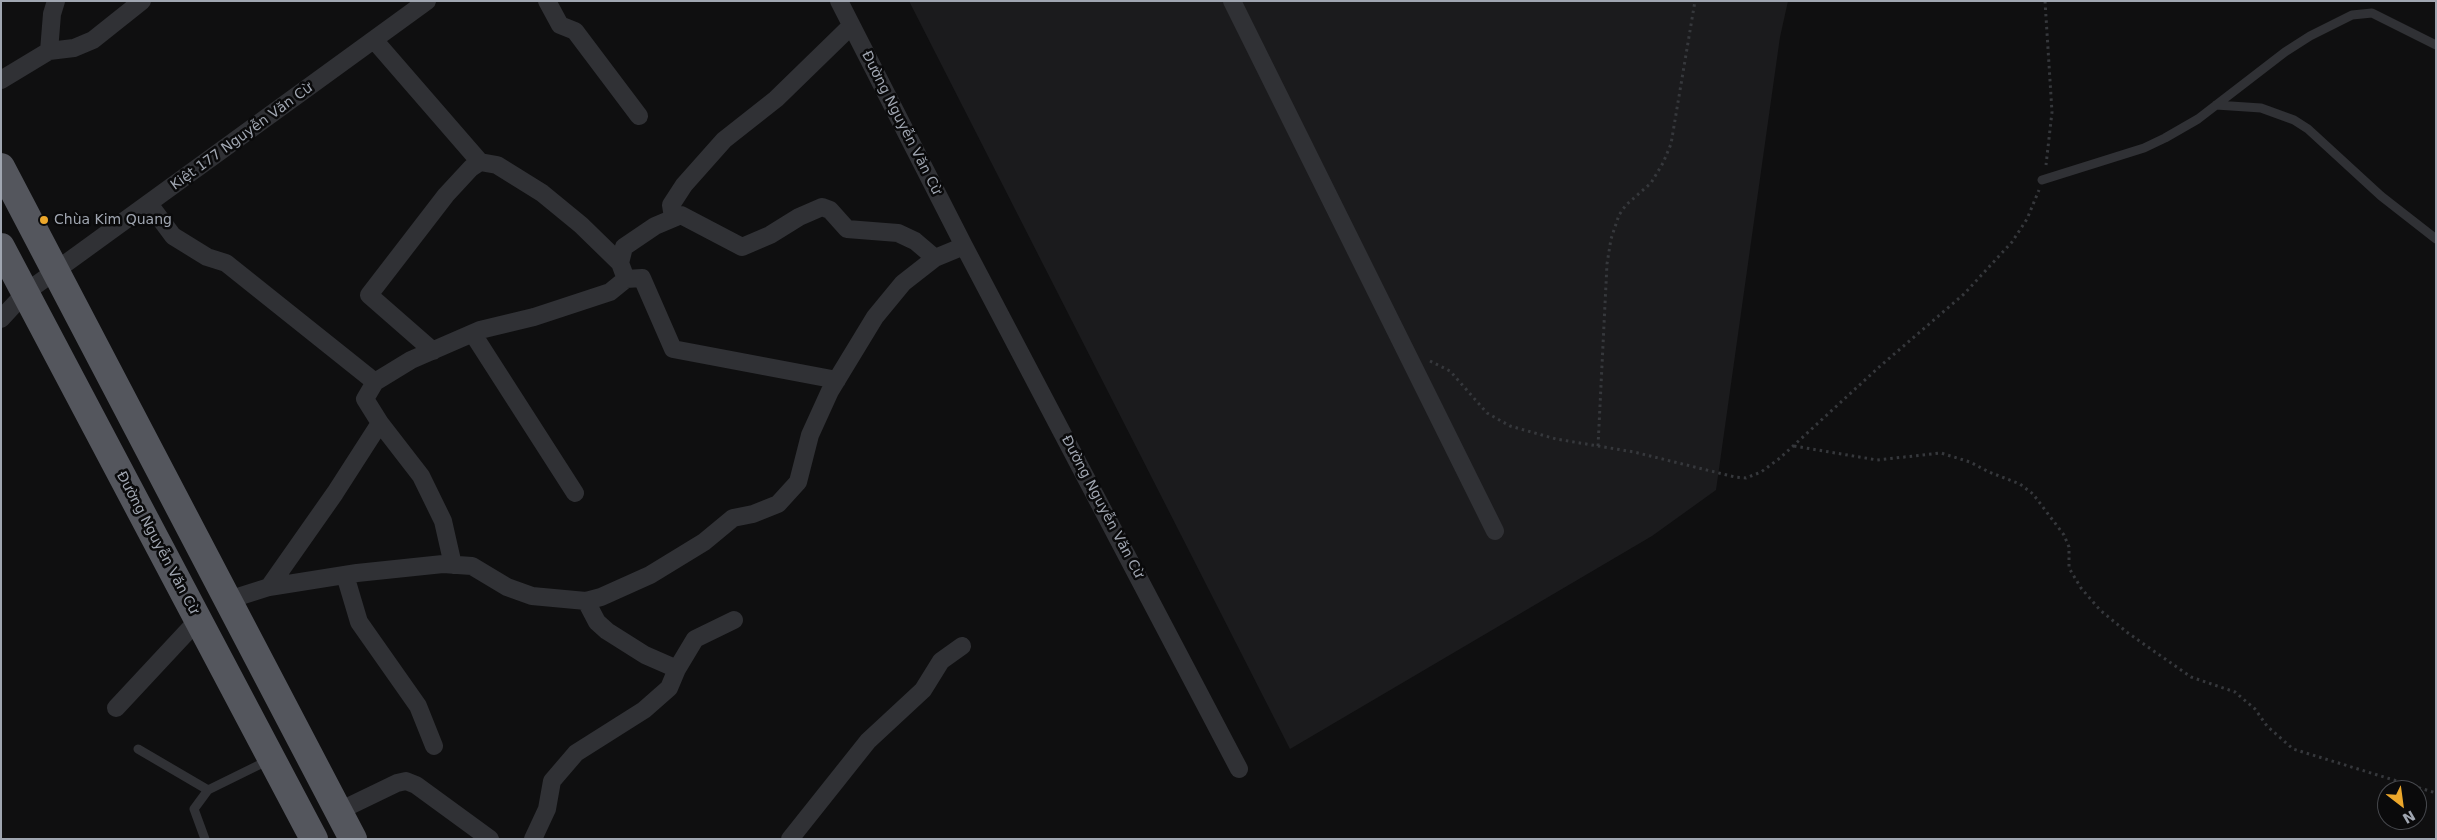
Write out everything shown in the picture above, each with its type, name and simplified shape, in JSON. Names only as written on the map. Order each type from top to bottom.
[{"type":"highway","points":[[1,167],[354,839]]},
{"type":"highway","name":"Đường Nguyễn Văn Cừ","points":[[1,247],[314,839]]},
{"type":"street","points":[[49,51],[52,14],[56,1]]},
{"type":"street","points":[[1,80],[49,51],[74,48],[93,40],[142,1]]},
{"type":"street","name":"Kiệt 177 Nguyễn Văn Cừ","points":[[1,319],[25,293],[375,41],[427,1]]},
{"type":"street","points":[[547,1],[560,26],[574,31],[640,116]]},
{"type":"street","name":"Đường Nguyễn Văn Cừ","points":[[839,1],[964,246],[1239,769]]},
{"type":"street","points":[[1232,1],[1495,531]]},
{"type":"street","points":[[673,218],[671,205],[684,184],[717,148],[755,114],[776,99],[851,26]]},
{"type":"street","points":[[375,41],[480,162]]},
{"type":"street","points":[[433,351],[369,295],[446,195],[471,168],[480,162],[491,162],[542,193],[582,225],[623,271],[642,278],[673,350],[837,380]]},
{"type":"street","points":[[150,204],[173,236],[207,257],[226,263],[375,382]]},
{"type":"street","points":[[453,565],[443,521],[421,476],[380,423],[365,399],[375,382],[411,360],[473,334],[534,317],[610,292],[623,271],[624,247],[654,226],[680,215],[742,247],[770,235],[818,208],[827,208],[847,229],[898,233],[915,241],[935,258]]},
{"type":"street","points":[[228,600],[270,587],[345,574],[453,565],[472,566],[518,592],[532,596],[586,601],[601,597],[650,576],[704,542],[733,518],[753,514],[778,504],[798,482],[810,435],[830,391],[875,318],[903,283],[935,258],[964,246]]},
{"type":"street","points":[[473,334],[575,493]]},
{"type":"street","points":[[270,587],[335,493],[380,423]]},
{"type":"street","points":[[345,574],[358,622],[418,706],[434,746]]},
{"type":"street","points":[[586,601],[597,622],[608,631],[645,655],[677,668]]},
{"type":"street","points":[[116,708],[198,620]]},
{"type":"street","points":[[533,839],[547,809],[552,781],[576,753],[644,710],[669,688],[677,668],[695,639],[734,620]]},
{"type":"street","points":[[790,839],[868,741],[923,690],[941,661],[962,646]]},
{"type":"street","points":[[339,811],[397,782],[406,781],[416,784],[490,839]]},
{"type":"lane","points":[[2042,180],[2144,148],[2181,129],[2216,105],[2285,52],[2310,36],[2352,15],[2372,13],[2436,45]]},
{"type":"lane","points":[[2216,105],[2261,108],[2294,120],[2308,130],[2381,196],[2436,239]]},
{"type":"lane","points":[[138,749],[208,790]]},
{"type":"lane","points":[[204,839],[194,809],[208,790],[272,759]]},
{"type":"path","points":[[1598,446],[1607,264],[1611,239],[1619,215],[1626,205],[1651,183],[1663,163],[1671,144],[1695,1]]},
{"type":"path","points":[[1409,357],[1429,360],[1450,371],[1487,413],[1510,426],[1556,439],[1670,459],[1740,478],[1761,472],[1794,446],[1878,368],[1951,306],[1990,268],[2020,230],[2033,206],[2042,180],[2052,121],[2045,1]]},
{"type":"path","points":[[1794,446],[1877,460],[1941,453],[1963,459],[1989,472],[2014,480],[2033,494],[2064,535],[2068,547],[2069,568],[2081,588],[2100,610],[2128,633],[2191,677],[2233,690],[2255,709],[2268,726],[2292,749],[2436,793]]},
{"type":"shaded area","points":[[909,1],[1788,1],[1780,37],[1716,490],[1652,536],[1290,749]]},
{"type":"place","name":"Chùa Kim Quang","points":[[44,220]]}]
